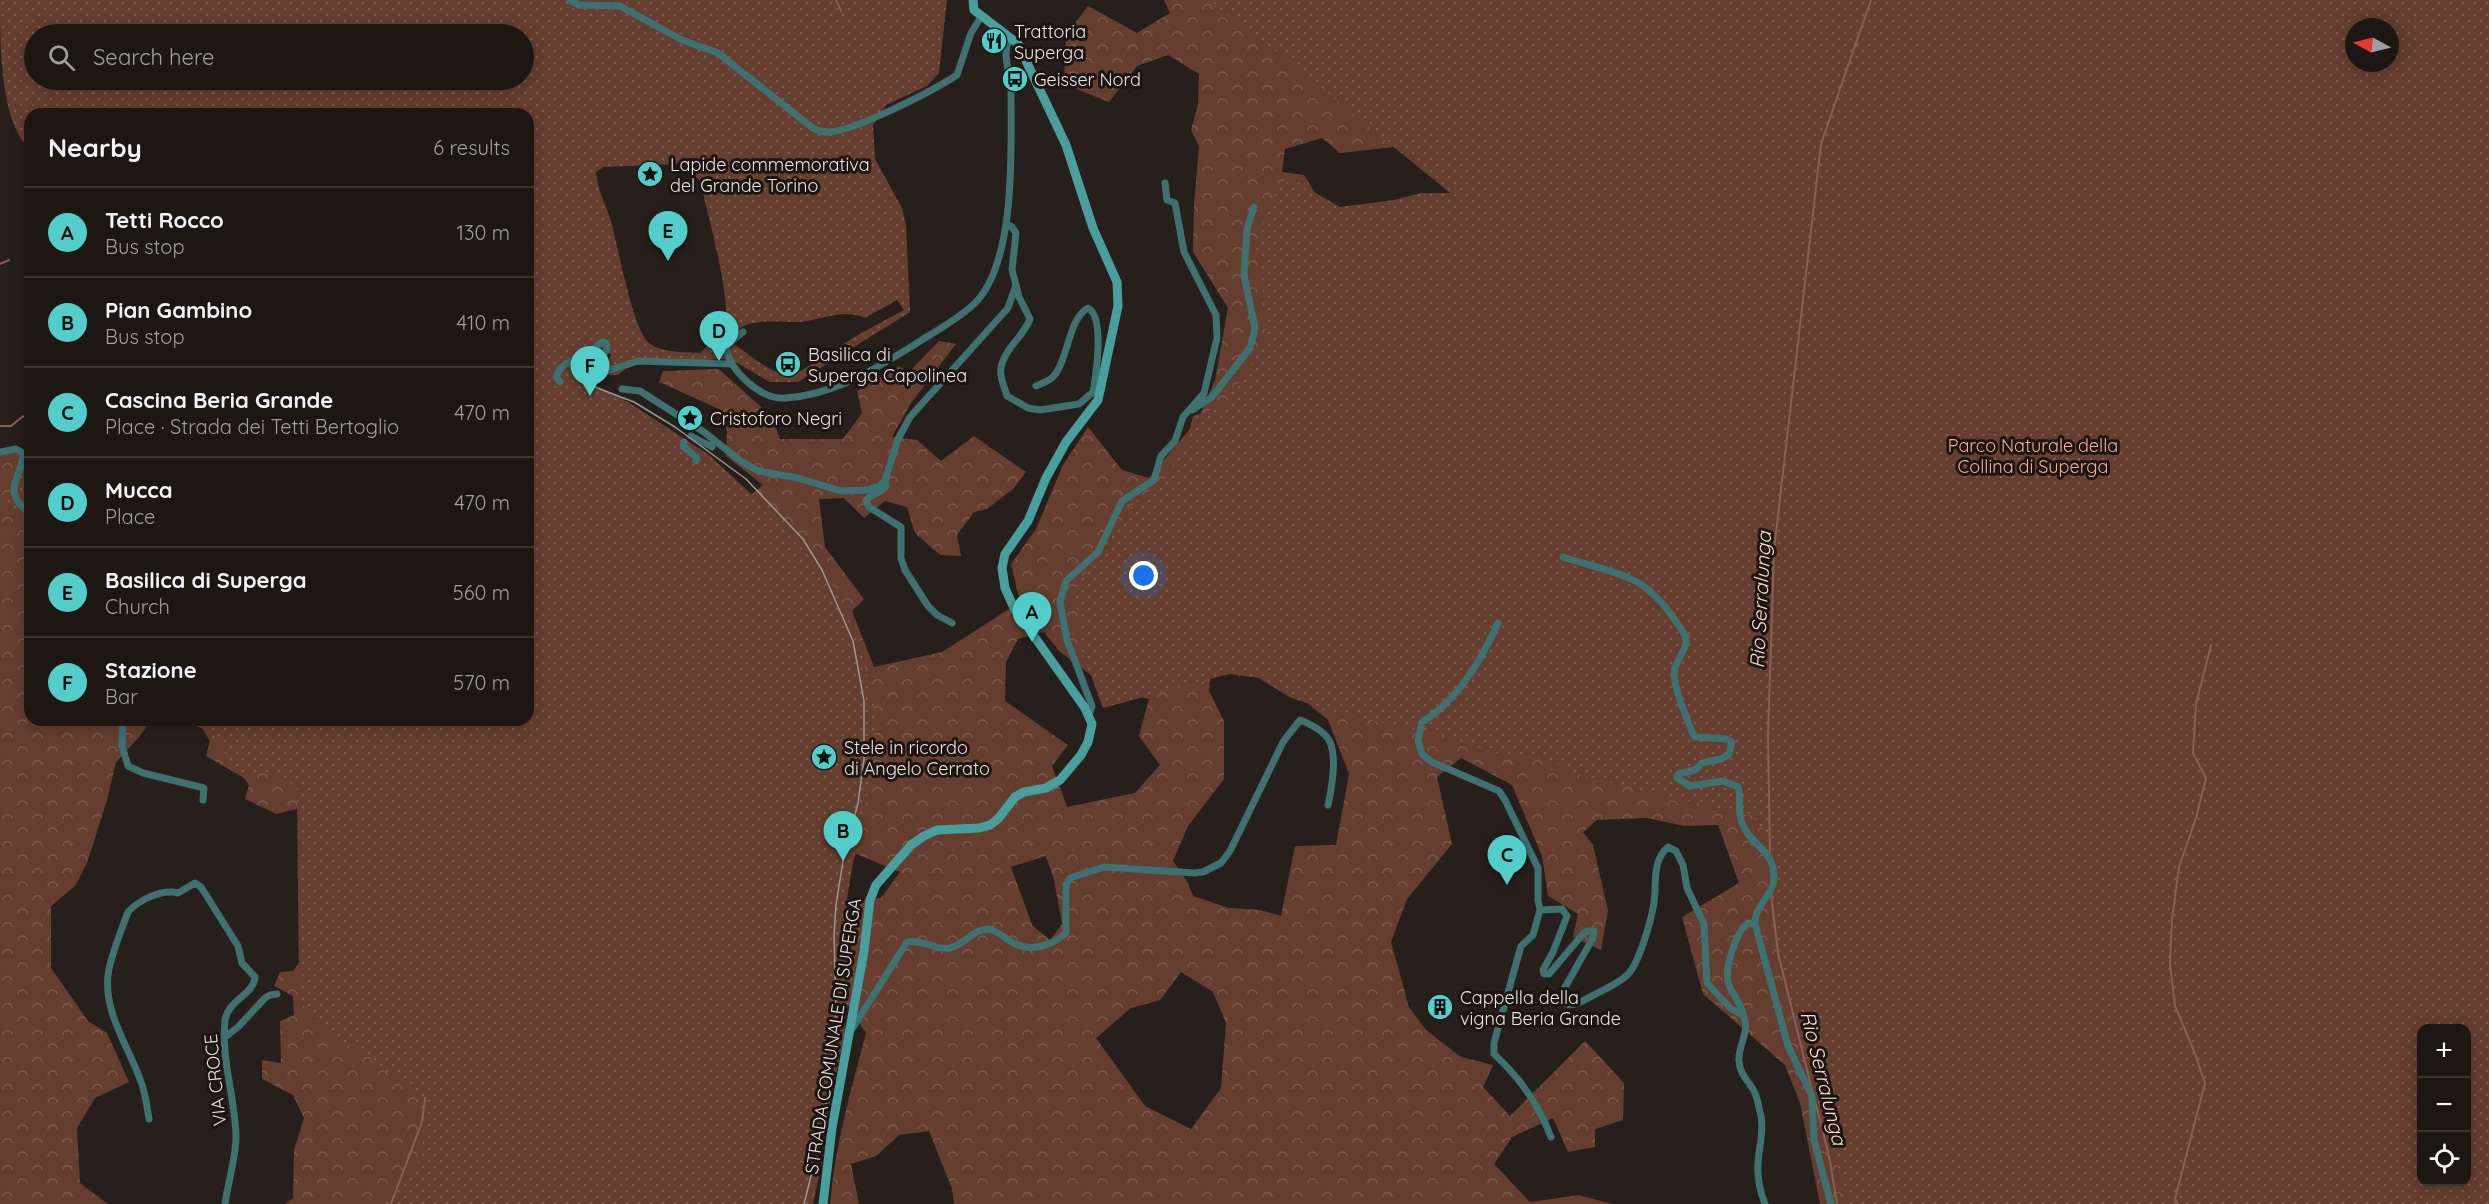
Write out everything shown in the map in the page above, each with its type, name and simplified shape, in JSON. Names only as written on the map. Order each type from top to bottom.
[{"type":"street","points":[[569,0],[579,5],[620,6],[682,40],[718,53],[805,122],[817,130],[828,133],[915,99],[957,75],[971,33],[981,17]]},
{"type":"street","points":[[974,0],[974,10],[1018,45],[1066,144],[1094,228],[1117,282],[1118,306],[1092,410],[1075,428],[1046,478],[1028,521],[1005,554],[1002,568],[1005,588],[1014,608],[1089,716]]},
{"type":"street","points":[[743,332],[727,345],[726,352],[732,364],[756,388],[778,399],[824,390],[861,376],[951,322],[974,304],[988,287],[1000,261],[1006,225],[1011,93],[1006,51],[1010,39]]},
{"type":"street","points":[[1089,716],[1092,706],[1065,630],[1060,602],[1066,580],[1098,552],[1122,501],[1154,480],[1161,456],[1175,441],[1183,417],[1204,393],[1217,338],[1216,315],[1184,252],[1174,203],[1167,200],[1165,183]]},
{"type":"street","points":[[1183,417],[1212,397],[1250,348],[1255,329],[1244,266],[1247,229],[1254,207]]},
{"type":"street","points":[[1006,225],[1012,227],[1016,232],[1012,270],[1018,297],[1030,319],[1001,368],[1007,396],[1029,408],[1040,410],[1079,404],[1097,391]]},
{"type":"street","points":[[622,389],[640,391],[714,440],[742,462],[759,471],[798,478],[841,491],[867,490],[880,486],[885,480],[898,439],[910,417],[1008,308],[1016,285]]},
{"type":"street","points":[[1036,386],[1052,378],[1066,353],[1076,320],[1088,308],[1094,313],[1098,341],[1097,391]]},
{"type":"street","points":[[560,382],[556,377],[557,372],[567,362],[603,342],[607,349],[596,368],[601,373],[617,370],[639,361],[732,364]]},
{"type":"street","points":[[691,436],[712,447],[714,440]]},
{"type":"street","points":[[684,442],[683,446],[697,458],[696,461]]},
{"type":"street","points":[[0,452],[16,449],[23,453],[11,492],[15,504],[24,510]]},
{"type":"street","points":[[885,480],[884,490],[867,498],[868,507],[901,527],[901,558],[906,570],[928,606],[937,615],[952,623]]},
{"type":"street","points":[[1563,557],[1640,584],[1652,592],[1686,637],[1684,649],[1675,666],[1674,680],[1692,732],[1695,737],[1703,739],[1730,739],[1732,748],[1729,754],[1721,759],[1702,763],[1695,770],[1677,774],[1677,778],[1690,786],[1723,781],[1738,787],[1742,825],[1755,843],[1770,856],[1774,884],[1755,916],[1755,924],[1788,1046],[1812,1096],[1814,1140],[1832,1204]]},
{"type":"street","points":[[1498,623],[1490,641],[1450,701],[1422,722],[1418,740],[1422,754],[1432,762],[1499,791],[1538,867],[1540,910],[1533,935],[1521,946],[1494,1043],[1494,1054],[1523,1085],[1551,1137]]},
{"type":"street","name":"STRADA COMUNALE DI SUPERGA","points":[[823,1204],[832,1128],[870,900],[876,885],[911,845],[924,836],[937,830],[979,828],[990,825],[998,819],[1015,797],[1024,792],[1046,788],[1060,780],[1088,742],[1092,724],[1089,716]]},
{"type":"street","points":[[848,1037],[907,942],[916,941],[937,948],[948,948],[959,944],[970,935],[989,929],[1023,947],[1048,945],[1059,940],[1066,933],[1066,885],[1070,878],[1104,867],[1195,873],[1221,863],[1230,851],[1283,742],[1300,720],[1317,729],[1330,743],[1332,757],[1328,805]]},
{"type":"street","points":[[123,726],[122,746],[128,766],[143,773],[204,788],[203,801]]},
{"type":"street","points":[[1540,910],[1562,909],[1567,916],[1553,952],[1543,970],[1545,974],[1549,974],[1564,959],[1583,934],[1587,931],[1594,931],[1593,938],[1560,996],[1564,1004],[1579,1004],[1629,974],[1654,907],[1657,865],[1664,851],[1672,847],[1683,865],[1687,888],[1704,924],[1707,983],[1730,1008],[1743,1015]]},
{"type":"street","name":"VIA CROCE","points":[[149,1119],[140,1079],[111,1011],[108,970],[128,912],[142,899],[173,890],[178,892],[191,884],[199,884],[238,946],[242,963],[255,977],[255,980],[228,1008],[225,1020],[236,1137],[225,1204]]},
{"type":"street","points":[[1755,924],[1748,923],[1741,928],[1727,971],[1729,986],[1741,1003],[1746,1021],[1738,1062],[1742,1074],[1756,1095],[1761,1118],[1762,1136],[1757,1165],[1765,1204]]},
{"type":"street","points":[[225,1037],[238,1027],[265,998],[277,994]]},
{"type":"green space","points":[[0,0],[947,0],[939,73],[927,86],[886,105],[873,125],[875,159],[902,208],[906,225],[910,312],[798,382],[770,382],[737,363],[724,359],[632,364],[618,375],[605,375],[604,370],[611,355],[602,348],[595,356],[587,374],[595,385],[622,398],[709,455],[774,515],[832,584],[859,641],[874,706],[875,758],[843,924],[845,1032],[808,1204],[379,1204],[404,1179],[420,1157],[423,1133],[416,1098],[410,1082],[378,1068],[365,1051],[339,1042],[299,1001],[297,787],[272,772],[236,773],[230,767],[224,751],[207,726],[534,726],[534,108],[24,108],[24,142],[13,121],[7,102],[2,59]],"holes":[[[677,164],[700,180],[724,292],[725,320],[715,338],[700,353],[661,349],[650,344],[644,337],[632,307],[611,221],[598,185],[596,172],[603,167]],[[897,300],[904,310],[856,336],[799,372],[790,374],[773,370],[734,344],[735,334],[740,328],[749,324],[771,321],[800,322],[841,314],[865,318]]]},
{"type":"green space","name":"Parco Naturale della Collina di Superga","points":[[1164,0],[2489,0],[2489,1204],[1820,1204],[1800,1103],[1785,1065],[1703,994],[1682,917],[1739,883],[1718,825],[1684,826],[1647,818],[1597,820],[1583,832],[1593,845],[1608,911],[1601,950],[1573,937],[1578,914],[1548,896],[1542,856],[1512,785],[1461,758],[1437,777],[1452,844],[1407,899],[1391,942],[1409,1007],[1426,1030],[1461,1057],[1493,1065],[1483,1087],[1510,1116],[1585,1041],[1624,1083],[1623,1120],[1595,1129],[1595,1147],[1568,1152],[1553,1118],[1512,1137],[1494,1164],[1530,1202],[1579,1195],[1612,1204],[954,1204],[952,1189],[929,1131],[899,1135],[876,1156],[851,1164],[859,1204],[830,1204],[840,1139],[866,1033],[848,1006],[830,1048],[818,1106],[820,1171],[813,1204],[285,1204],[293,1198],[294,1150],[304,1118],[293,1095],[262,1079],[262,1060],[281,1063],[280,1021],[294,1015],[293,996],[274,986],[280,972],[293,971],[309,949],[308,806],[276,814],[245,799],[249,785],[244,778],[206,756],[210,741],[202,728],[196,726],[534,726],[534,714],[730,512],[763,485],[726,456],[727,432],[719,409],[659,382],[663,371],[719,369],[772,417],[780,439],[843,439],[862,413],[857,391],[899,366],[909,372],[939,341],[956,344],[911,403],[892,437],[917,440],[941,461],[974,436],[1026,472],[1013,489],[987,509],[974,512],[957,535],[961,556],[940,555],[915,533],[907,507],[885,501],[864,518],[844,498],[819,499],[825,547],[864,599],[852,611],[874,667],[942,652],[1020,602],[1011,564],[1036,529],[1063,465],[1088,427],[1122,470],[1149,478],[1198,419],[1215,380],[1228,308],[1193,252],[1199,146],[1191,130],[1198,104],[1199,74],[1168,55],[1137,66],[1109,102],[1064,84],[1066,35],[1088,6],[1137,33],[1170,13]],"holes":[[[1322,138],[1340,153],[1403,146],[1550,214],[1329,216],[1304,175],[1282,172],[1285,149]],[[1044,632],[1059,651],[1111,690],[1149,699],[1139,736],[1160,765],[1135,793],[1067,807],[1052,766],[1068,745],[1005,701],[1006,662],[1018,639]],[[1263,667],[1328,720],[1349,774],[1336,845],[1295,846],[1281,916],[1260,910],[1229,908],[1193,896],[1187,881],[1173,861],[1188,826],[1224,779],[1224,721],[1209,691],[1211,669]],[[835,845],[900,872],[881,898],[854,900],[814,895]],[[1046,856],[1054,880],[1062,924],[1050,940],[1032,925],[1011,867]],[[1181,972],[1213,992],[1226,1023],[1221,1088],[1191,1129],[1145,1106],[1096,1038],[1131,1008],[1160,1000]]]},
{"type":"green space","name":"Parco Naturale della Collina di Superga","points":[[1207,0],[2489,0],[2489,1204],[1849,1204],[1834,1154],[1830,1116],[1820,1075],[1802,1046],[1780,954],[1771,911],[1769,838],[1753,816],[1586,777],[1544,759],[1509,757],[1444,736],[1339,713],[1291,698],[1259,678],[1229,674],[1103,708],[1081,649],[1075,588],[1134,503],[1170,475],[1176,459],[1186,445],[1193,416],[1223,406],[1265,343],[1266,312],[1256,246],[1270,202],[1287,176],[1340,207],[1394,200],[1421,193],[1450,193],[1289,61]]},
{"type":"green space","points":[[16,452],[24,454],[24,726],[147,726],[116,762],[107,800],[87,863],[75,886],[51,906],[51,968],[88,1021],[107,1033],[129,1082],[95,1098],[77,1128],[80,1183],[108,1204],[0,1204],[0,455]]},
{"type":"green space","points":[[24,467],[24,512],[3,506]]},
{"type":"waterway","points":[[836,0],[841,11]]},
{"type":"waterway","name":"Rio Serralunga","points":[[1770,855],[1768,736],[1774,550],[1821,144],[1871,0]]},
{"type":"waterway","points":[[0,264],[9,260]]},
{"type":"waterway","points":[[0,426],[11,426],[24,416]]},
{"type":"waterway","points":[[2178,1204],[2175,1199],[2205,1083],[2175,1006],[2170,964],[2172,919],[2179,867],[2196,818],[2206,778],[2193,753],[2196,704],[2211,645]]},
{"type":"waterway","name":"Rio Serralunga","points":[[1771,893],[1778,953],[1812,1090]]},
{"type":"waterway","points":[[391,1204],[422,1122],[425,1098]]},
{"type":"waterway","name":"Rio Serralunga","points":[[1815,1101],[1829,1156],[1837,1204]]},
{"type":"tram line","points":[[579,381],[634,402],[675,427],[746,479],[803,539],[822,570],[853,641],[864,701],[864,760],[858,803],[843,861],[836,905],[834,935],[836,1009],[831,1071],[821,1136],[804,1204]]},
{"type":"place","name":"Trattoria Superga","points":[[994,41]]},
{"type":"place","name":"Geisser Nord","points":[[1015,79]]},
{"type":"place","name":"Lapide commemorativa del Grande Torino","points":[[650,174]]},
{"type":"place","name":"Basilica di Superga","points":[[668,261]]},
{"type":"place","name":"Mucca","points":[[719,361]]},
{"type":"place","name":"Basilica di Superga Capolinea","points":[[788,364]]},
{"type":"place","name":"Stazione","points":[[590,396]]},
{"type":"place","name":"Cristoforo Negri","points":[[690,418]]},
{"type":"place","name":"Tetti Rocco","points":[[1032,642]]},
{"type":"place","name":"Stele in ricordo di Angelo Cerrato","points":[[824,757]]},
{"type":"place","name":"Pian Gambino","points":[[843,861]]},
{"type":"place","name":"Cascina Beria Grande","points":[[1507,885]]},
{"type":"place","name":"Cappella della vigna Beria Grande","points":[[1440,1007]]}]
